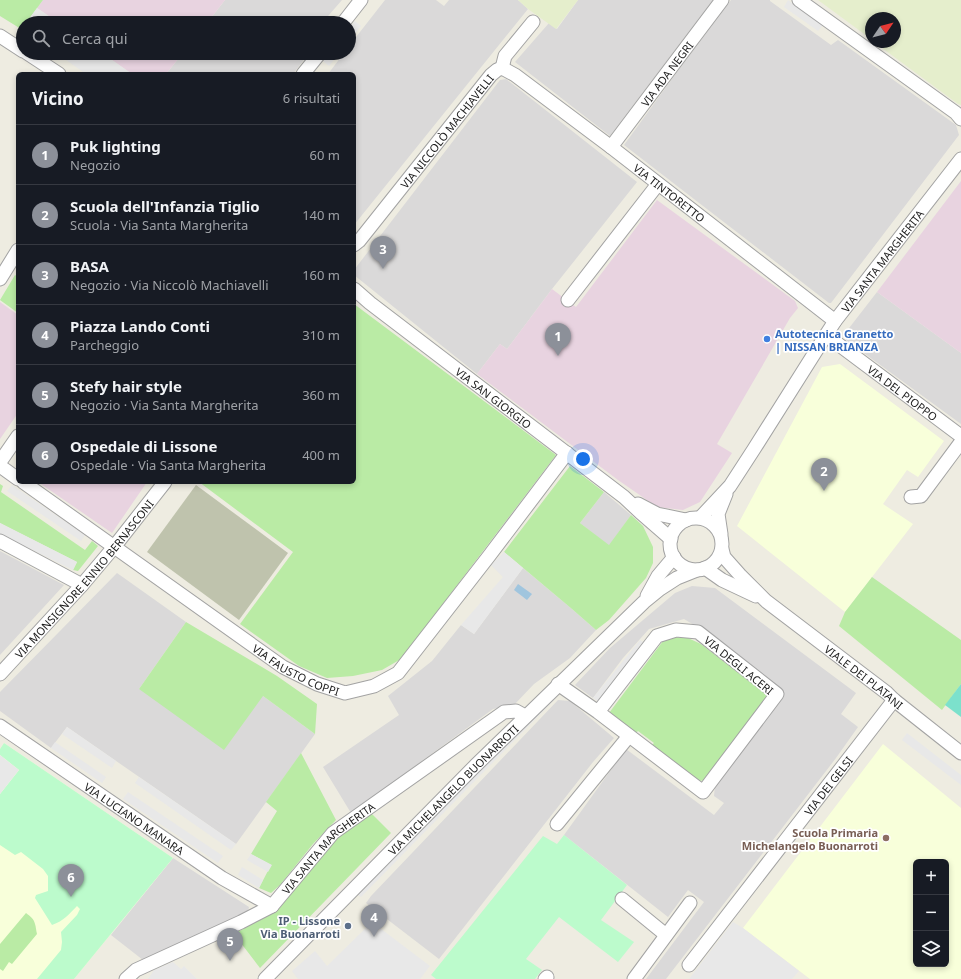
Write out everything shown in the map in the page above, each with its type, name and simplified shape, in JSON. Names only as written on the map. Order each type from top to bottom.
[{"type":"street","points":[[348,16],[361,0]]},
{"type":"street","name":"VIA ADA NEGRI","points":[[611,147],[722,0]]},
{"type":"street","points":[[799,0],[959,116]]},
{"type":"street","name":"VIA NICCOLÒ MACHIAVELLI","points":[[356,246],[491,75],[502,68],[505,56],[532,22]]},
{"type":"street","points":[[0,36],[16,46]]},
{"type":"street","points":[[38,60],[56,72]]},
{"type":"street","points":[[305,72],[314,60]]},
{"type":"street","name":"VIA TINTORETTO","points":[[502,68],[515,75],[611,147],[835,321]]},
{"type":"street","name":"VIA SANTA MARGHERITA","points":[[721,534],[718,514],[730,486],[826,335],[835,321],[961,159]]},
{"type":"street","points":[[568,300],[658,184]]},
{"type":"street","points":[[0,279],[16,253]]},
{"type":"street","name":"VIA SAN GIORGIO","points":[[359,297],[624,497],[671,538]]},
{"type":"street","name":"VIA DEL PIOPPO","points":[[826,335],[961,436]]},
{"type":"street","points":[[0,462],[16,439]]},
{"type":"street","points":[[911,497],[921,496],[961,442]]},
{"type":"street","name":"VIA FAUSTO COPPI","points":[[25,484],[283,667],[317,684],[345,693],[374,686],[398,673],[567,453]]},
{"type":"street","points":[[0,466],[16,478]]},
{"type":"street","name":"VIA MONSIGNORE ENNIO BERNASCONI","points":[[0,674],[82,585],[163,484]]},
{"type":"street","name":"VIA SANTA MARGHERITA","points":[[700,518],[730,486]]},
{"type":"street","name":"VIA SAN GIORGIO","points":[[624,497],[656,514],[686,520]]},
{"type":"street","points":[[693,518],[700,518],[712,523],[717,528],[721,534],[722,548],[720,555],[711,565],[701,569],[690,569],[677,562],[671,547],[671,538],[679,524],[693,518]]},
{"type":"street","points":[[0,541],[82,585]]},
{"type":"street","name":"VIALE DEI PLATANI","points":[[722,548],[724,557],[766,601],[887,693],[961,753]]},
{"type":"street","name":"VIA MICHELANGELO BUONARROTI","points":[[644,602],[658,576],[674,557]]},
{"type":"street","name":"VIALE DEI PLATANI","points":[[701,569],[766,601]]},
{"type":"street","name":"VIA MICHELANGELO BUONARROTI","points":[[272,976],[475,766],[644,602],[677,578],[701,569]]},
{"type":"street","name":"VIA DEGLI ACERI","points":[[558,684],[598,712],[703,792],[777,694],[698,632],[676,630],[657,636],[598,712]]},
{"type":"street","name":"VIA DEI GELSI","points":[[688,965],[894,700]]},
{"type":"street","name":"VIA SANTA MARGHERITA","points":[[126,979],[136,970],[241,922],[272,906],[333,833],[504,712],[516,711],[525,716]]},
{"type":"street","name":"VIA LUCIANO MANARA","points":[[0,726],[222,878],[272,906]]},
{"type":"street","points":[[557,824],[629,736]]},
{"type":"street","points":[[622,899],[666,935]]},
{"type":"street","points":[[634,979],[690,903]]},
{"type":"shaded area","points":[[43,0],[225,0],[212,16],[49,16],[37,8]]},
{"type":"shaded area","points":[[225,0],[342,0],[328,16],[212,16]]},
{"type":"shaded area","points":[[385,0],[436,0],[444,6],[449,0],[518,0],[528,9],[356,223],[356,72],[330,72],[339,60],[356,60],[356,37]]},
{"type":"shaded area","points":[[518,0],[578,0],[556,29]]},
{"type":"shaded area","points":[[578,0],[713,0],[610,136],[515,62],[549,23],[557,29]]},
{"type":"shaded area","points":[[731,0],[770,0],[831,45],[838,40],[956,125],[959,135],[831,303],[829,303],[624,145]]},
{"type":"shaded area","points":[[788,0],[823,25],[818,31],[784,7]]},
{"type":"shaded area","points":[[818,0],[961,0],[961,105],[882,48],[901,48],[901,12],[865,12],[865,35]]},
{"type":"shaded area","points":[[37,8],[49,16],[31,16]]},
{"type":"shaded area","points":[[356,22],[361,26],[356,32]]},
{"type":"shaded area","points":[[66,60],[112,60],[129,72],[83,72]]},
{"type":"shaded area","points":[[112,60],[177,60],[168,72],[129,72]]},
{"type":"shaded area","points":[[177,60],[304,60],[295,72],[168,72]]},
{"type":"shaded area","points":[[324,60],[334,60],[329,66],[323,61]]},
{"type":"shaded area","points":[[506,79],[637,182],[552,289],[507,349],[500,344],[477,374],[356,277],[356,267],[500,80]]},
{"type":"shaded area","points":[[961,181],[961,353],[877,292]]},
{"type":"shaded area","points":[[657,200],[795,301],[798,308],[790,318],[717,444],[732,453],[700,502],[683,510],[657,507],[618,480],[477,374],[500,344],[507,349],[552,289],[576,307]]},
{"type":"shaded area","points":[[877,292],[961,353],[961,424],[846,340],[846,332]]},
{"type":"shaded area","points":[[0,302],[16,314],[16,416],[0,439]]},
{"type":"shaded area","points":[[840,364],[944,441],[918,477],[907,470],[883,504],[913,524],[845,612],[737,526],[822,367]]},
{"type":"shaded area","points":[[41,484],[146,484],[112,533]]},
{"type":"shaded area","points":[[12,485],[85,535],[81,541],[7,491]]},
{"type":"shaded area","points":[[196,485],[288,553],[239,620],[147,552]]},
{"type":"shaded area","points":[[604,492],[631,515],[609,546],[580,523]]},
{"type":"shaded area","points":[[0,523],[77,562],[73,570],[0,534]]},
{"type":"shaded area","points":[[0,551],[64,585],[0,655]]},
{"type":"shaded area","points":[[504,552],[523,568],[474,634],[461,625],[503,577],[491,565]]},
{"type":"shaded area","points":[[523,568],[596,630],[570,658],[534,684],[514,705],[493,709],[351,813],[323,767],[399,715],[388,696],[432,661],[461,625],[474,634]]},
{"type":"shaded area","points":[[117,573],[186,622],[139,689],[263,696],[315,734],[236,844],[67,727],[51,748],[0,711],[0,692]]},
{"type":"shaded area","points":[[518,584],[532,594],[527,600],[514,590]]},
{"type":"shaded area","points":[[692,586],[715,588],[856,693],[841,714],[858,727],[836,758],[666,979],[646,979],[704,902],[688,890],[668,917],[564,835],[626,749],[714,815],[724,803],[714,796],[715,786],[724,770],[783,692],[699,628],[684,619],[649,629],[623,658],[593,698],[575,685],[610,648],[675,593]]},
{"type":"shaded area","points":[[640,640],[649,646],[603,705],[593,698]]},
{"type":"shaded area","points":[[961,684],[961,717],[945,705]]},
{"type":"shaded area","points":[[552,695],[556,698],[361,897],[355,893]]},
{"type":"shaded area","points":[[558,700],[570,701],[614,738],[593,762],[439,959],[366,903]]},
{"type":"shaded area","points":[[67,727],[116,761],[112,768],[62,734]]},
{"type":"shaded area","points":[[907,733],[961,775],[961,785],[902,740]]},
{"type":"shaded area","points":[[55,742],[106,777],[102,783],[51,748]]},
{"type":"shaded area","points":[[4,743],[173,858],[74,979],[0,979],[0,749]]},
{"type":"shaded area","name":"Scuola Primaria Michelangelo Buonarroti","points":[[883,744],[961,808],[961,979],[810,979],[743,928]]},
{"type":"shaded area","points":[[0,755],[19,770],[0,794]]},
{"type":"shaded area","points":[[139,777],[236,844],[231,850],[135,783]]},
{"type":"shaded area","points":[[128,792],[223,856],[218,863],[123,799]]},
{"type":"shaded area","points":[[251,854],[272,865],[268,872],[247,860]]},
{"type":"shaded area","points":[[173,858],[249,907],[247,915],[143,960],[111,935]]},
{"type":"shaded area","points":[[242,867],[263,880],[259,888],[238,875]]},
{"type":"shaded area","points":[[372,922],[430,966],[420,979],[298,979],[292,971],[315,951],[327,966]]},
{"type":"shaded area","points":[[733,922],[799,971],[792,979],[689,979]]},
{"type":"shaded area","points":[[173,962],[181,969],[184,966],[197,979],[148,979],[154,970]]},
{"type":"green space","points":[[0,0],[43,0],[31,16],[16,16],[16,26],[0,16]]},
{"type":"green space","points":[[15,275],[16,312],[0,300]]},
{"type":"green space","points":[[356,305],[556,455],[401,659],[382,670],[353,676],[327,678],[299,666],[240,624],[293,552],[202,484],[356,484]]},
{"type":"green space","points":[[570,466],[604,492],[580,523],[609,545],[631,515],[643,526],[653,547],[653,563],[646,578],[609,620],[596,630],[504,552]]},
{"type":"green space","points":[[0,484],[3,486],[1,492],[85,550],[92,541],[98,546],[78,571],[73,570],[77,562],[0,523]]},
{"type":"green space","points":[[872,577],[961,640],[961,684],[942,710],[839,626],[845,612]]},
{"type":"green space","points":[[186,622],[277,676],[317,704],[315,734],[263,696],[224,750],[139,689]]},
{"type":"green space","points":[[673,637],[688,638],[701,644],[767,695],[769,700],[706,780],[699,781],[651,746],[654,743],[638,731],[635,734],[609,713],[663,641]]},
{"type":"green space","points":[[4,743],[173,858],[74,979],[37,979],[61,950],[61,932],[77,915],[80,909],[77,906],[63,919],[52,925],[35,898],[36,895],[48,891],[48,876],[43,869],[21,852],[15,855],[0,845],[0,794],[19,770],[0,755],[0,749]]},
{"type":"green space","points":[[301,753],[336,820],[313,844],[280,885],[271,893],[259,888],[271,865],[251,854],[277,811],[266,802]]},
{"type":"green space","points":[[371,813],[391,833],[260,968],[234,934],[266,916],[331,841]]},
{"type":"green space","points":[[564,835],[627,885],[601,920],[634,942],[618,962],[559,917],[526,959],[542,970],[535,979],[436,979],[431,975],[543,836],[557,844]]},
{"type":"green space","points":[[26,913],[34,921],[37,934],[12,964],[9,962],[3,971],[0,969],[0,944]]},
{"type":"place","name":"BASA","points":[[383,269]]},
{"type":"place","name":"Autotecnica Granetto | NISSAN BRIANZA","points":[[767,339]]},
{"type":"place","name":"Puk lighting","points":[[558,356]]},
{"type":"place","name":"Scuola dell'Infanzia Tiglio","points":[[824,491]]},
{"type":"place","name":"Scuola Primaria Michelangelo Buonarroti","points":[[886,838]]},
{"type":"place","name":"Ospedale di Lissone","points":[[71,897]]},
{"type":"place","name":"IP - Lissone Via Buonarroti","points":[[348,926]]},
{"type":"place","name":"Piazza Lando Conti","points":[[374,937]]},
{"type":"place","name":"Stefy hair style","points":[[230,961]]}]
